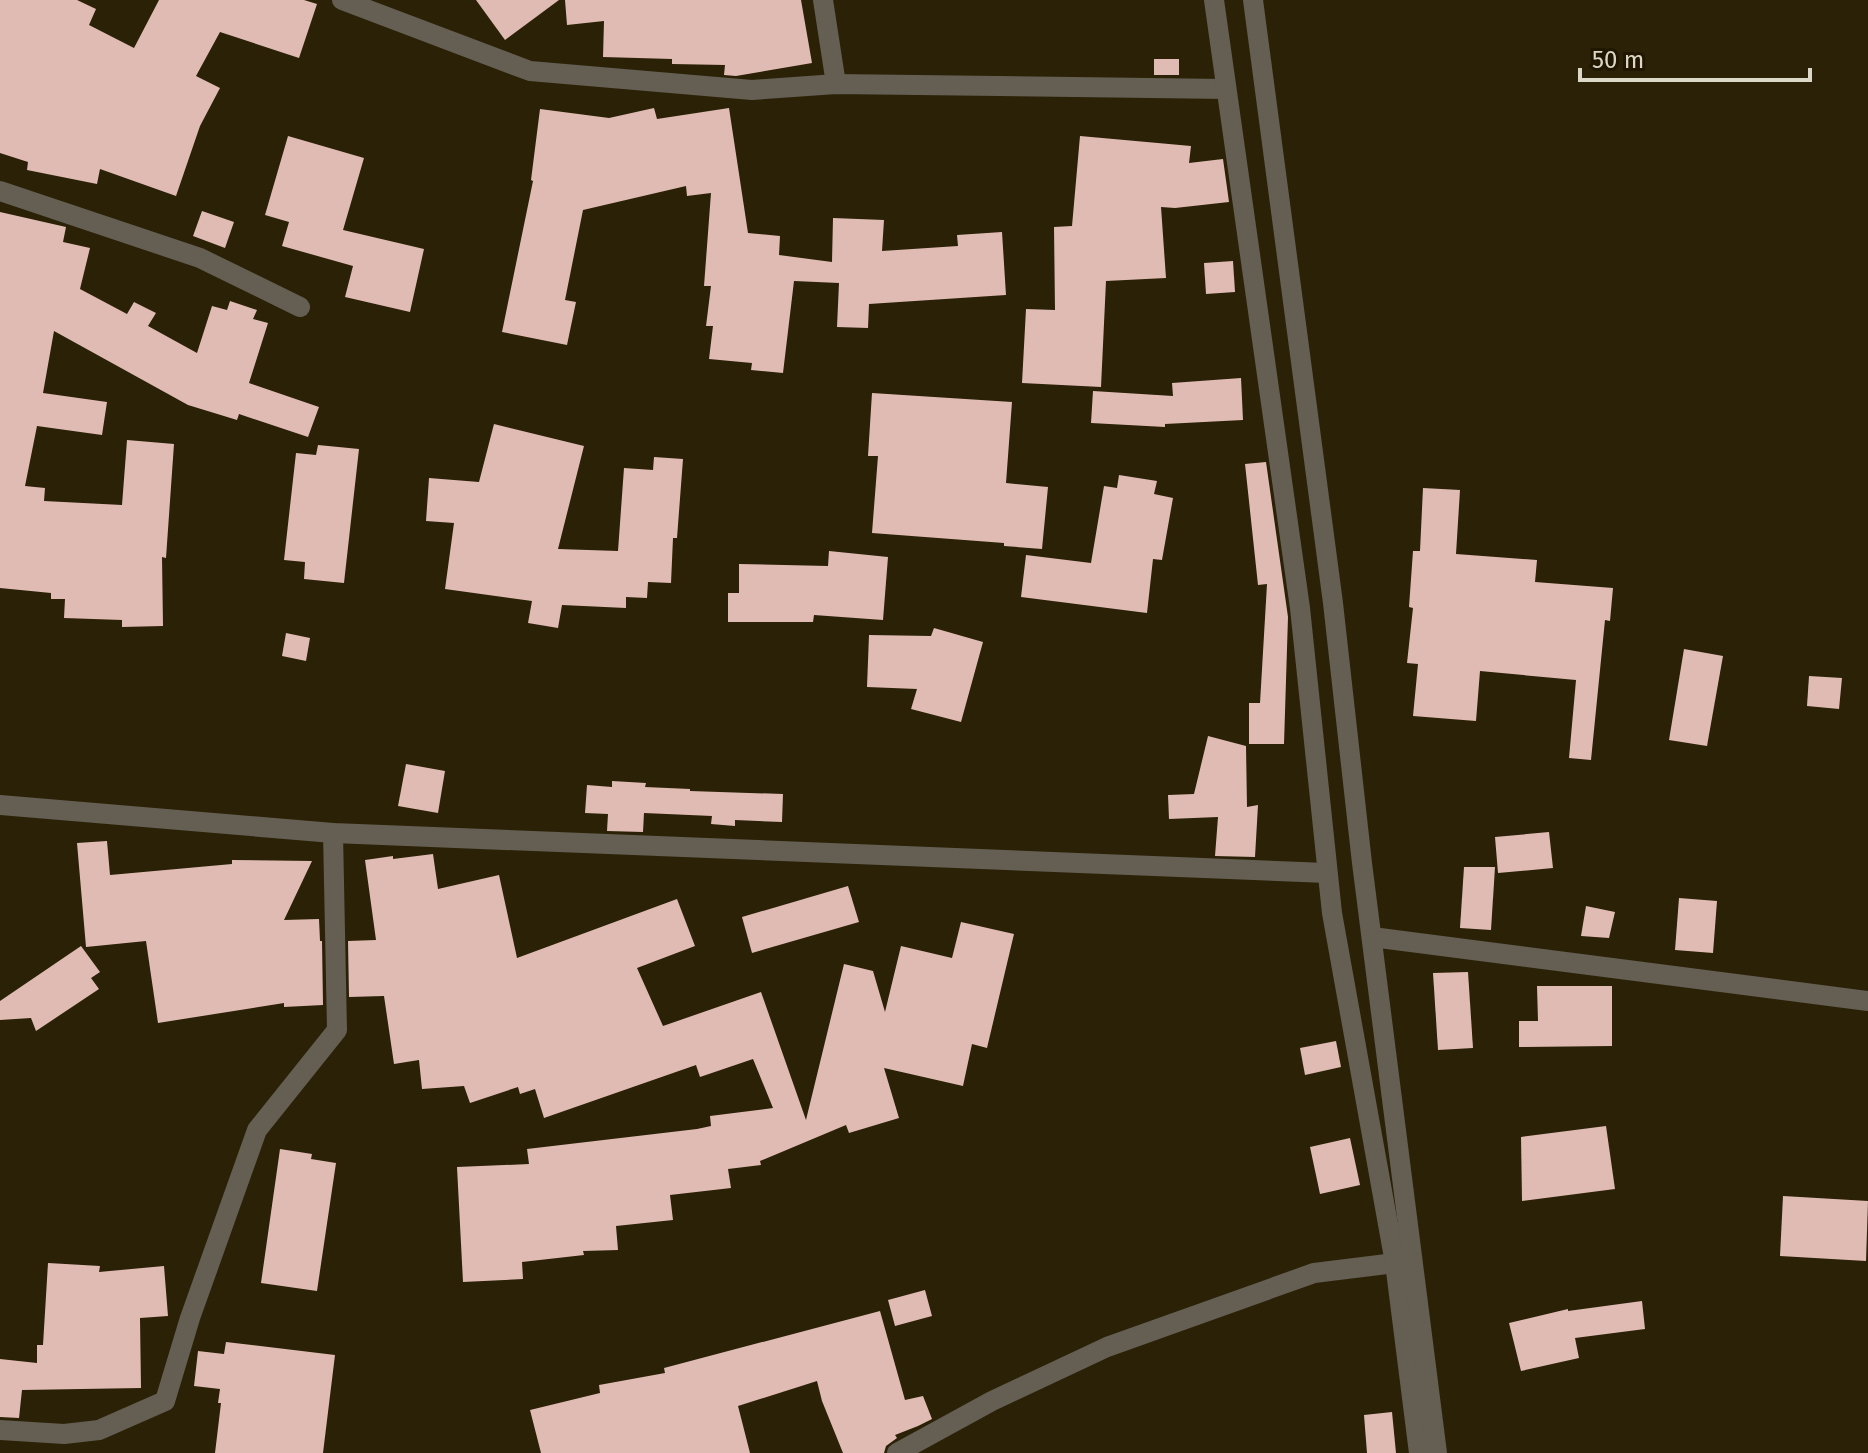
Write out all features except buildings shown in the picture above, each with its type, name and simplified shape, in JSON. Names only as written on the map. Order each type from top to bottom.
[{"type":"street","points":[[342,0],[530,71],[752,90],[836,84],[1226,89]]},
{"type":"street","points":[[823,0],[836,84]]},
{"type":"street","points":[[1214,0],[1300,608],[1334,928],[1395,1263],[1419,1453]]},
{"type":"street","points":[[1253,0],[1333,603],[1362,863],[1437,1453]]},
{"type":"street","points":[[0,191],[200,258],[300,307]]},
{"type":"street","points":[[1300,608],[1333,603]]},
{"type":"street","points":[[0,805],[333,833],[1327,873]]},
{"type":"street","points":[[0,1430],[64,1434],[99,1430],[165,1401],[190,1318],[257,1130],[337,1030],[333,833]]},
{"type":"street","points":[[1372,937],[1868,1001]]},
{"type":"street","points":[[897,1453],[992,1401],[1107,1347],[1314,1273],[1395,1263]]}]
